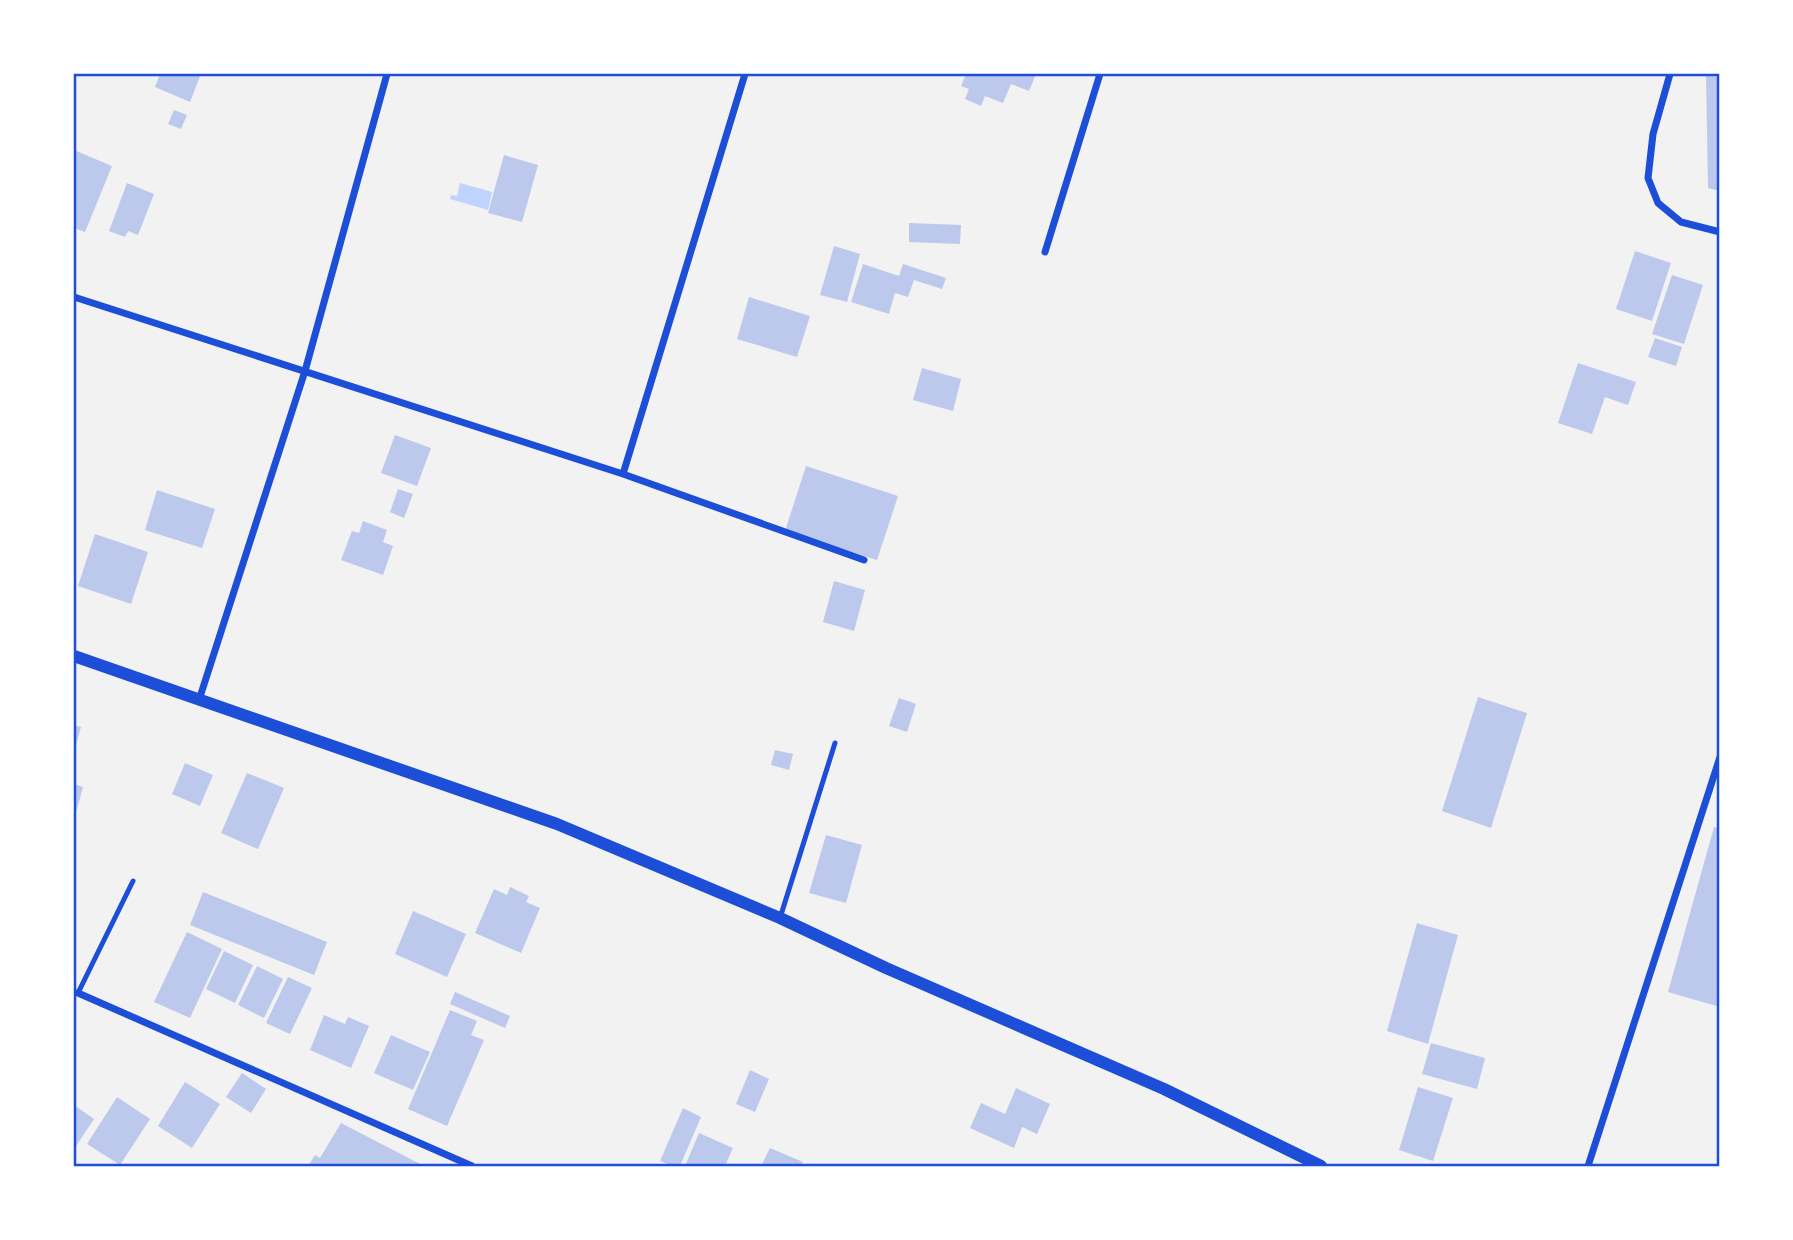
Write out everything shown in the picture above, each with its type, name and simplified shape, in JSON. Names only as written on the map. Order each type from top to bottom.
[{"type":"street","points":[[199,700],[305,371],[387,74]]},
{"type":"street","points":[[623,474],[745,74]]},
{"type":"street","points":[[1045,252],[1100,74]]},
{"type":"street","points":[[1670,74],[1653,134],[1648,178],[1658,203],[1681,222],[1720,232]]},
{"type":"street","points":[[74,297],[623,474],[864,559]]},
{"type":"street","points":[[74,656],[557,824],[780,918],[886,968],[1164,1089],[1321,1167]]},
{"type":"street","points":[[1588,1167],[1720,757]]},
{"type":"street","points":[[74,1002],[76,992],[472,1167]]},
{"type":"lane","points":[[780,918],[835,743]]},
{"type":"lane","points":[[76,992],[133,881]]},
{"type":"water","points":[[460,183],[492,192],[488,210],[450,199],[451,195],[457,196]]},
{"type":"building","points":[[160,74],[201,74],[190,102],[155,87]]},
{"type":"building","points":[[966,74],[1036,74],[1029,91],[1011,84],[1003,103],[985,96],[981,106],[965,99],[969,89],[961,86]]},
{"type":"building","points":[[1706,74],[1720,78],[1720,191],[1708,188]]},
{"type":"building","points":[[174,110],[187,115],[181,129],[168,124]]},
{"type":"building","points":[[74,150],[112,166],[85,232],[74,228]]},
{"type":"building","points":[[504,155],[538,165],[522,222],[488,213]]},
{"type":"building","points":[[127,183],[154,194],[138,235],[128,231],[125,237],[109,231]]},
{"type":"building","points":[[909,223],[961,225],[960,244],[909,242]]},
{"type":"building","points":[[834,246],[860,254],[847,302],[820,295]]},
{"type":"building","points":[[1635,251],[1671,263],[1652,321],[1616,309]]},
{"type":"building","points":[[863,264],[899,276],[903,264],[946,278],[942,289],[914,280],[908,297],[895,293],[889,314],[851,302]]},
{"type":"building","points":[[1672,275],[1703,285],[1684,344],[1652,334]]},
{"type":"building","points":[[749,297],[810,316],[797,357],[737,339]]},
{"type":"building","points":[[1655,338],[1682,347],[1676,366],[1648,357]]},
{"type":"building","points":[[1578,363],[1636,382],[1628,405],[1605,397],[1592,434],[1558,423]]},
{"type":"building","points":[[922,368],[961,379],[953,411],[913,400]]},
{"type":"building","points":[[395,435],[431,448],[417,486],[381,473]]},
{"type":"building","points":[[806,466],[898,496],[877,560],[785,531]]},
{"type":"building","points":[[398,489],[413,494],[404,518],[390,512]]},
{"type":"building","points":[[157,490],[215,509],[202,548],[145,530]]},
{"type":"building","points":[[363,521],[387,530],[383,542],[393,546],[383,575],[341,560],[352,531],[359,533]]},
{"type":"building","points":[[95,534],[148,552],[131,604],[78,586]]},
{"type":"building","points":[[834,581],[865,590],[854,631],[823,622]]},
{"type":"building","points":[[1478,697],[1527,713],[1491,828],[1442,811]]},
{"type":"building","points":[[899,698],[916,704],[907,732],[889,726]]},
{"type":"building","points":[[74,725],[81,727],[74,752]]},
{"type":"building","points":[[775,750],[793,754],[789,770],[771,765]]},
{"type":"building","points":[[185,763],[213,775],[200,806],[172,794]]},
{"type":"building","points":[[247,773],[284,788],[258,849],[221,833]]},
{"type":"building","points":[[74,784],[83,787],[74,820]]},
{"type":"building","points":[[1714,827],[1720,828],[1720,1007],[1668,992]]},
{"type":"building","points":[[826,835],[862,845],[846,903],[809,893]]},
{"type":"building","points":[[510,887],[529,896],[526,902],[540,908],[521,953],[475,933],[494,889],[507,895]]},
{"type":"building","points":[[203,892],[327,942],[314,975],[190,925]]},
{"type":"building","points":[[413,911],[466,934],[447,977],[395,954]]},
{"type":"building","points":[[1417,923],[1458,935],[1428,1044],[1387,1031]]},
{"type":"building","points":[[187,932],[222,949],[190,1018],[154,1002]]},
{"type":"building","points":[[224,951],[253,965],[235,1003],[206,989]]},
{"type":"building","points":[[257,966],[283,979],[264,1018],[238,1005]]},
{"type":"building","points":[[288,977],[312,988],[290,1034],[266,1023]]},
{"type":"building","points":[[455,992],[510,1016],[505,1028],[450,1004]]},
{"type":"building","points":[[450,1010],[477,1021],[471,1035],[484,1040],[447,1126],[408,1109]]},
{"type":"building","points":[[324,1015],[345,1024],[348,1017],[369,1026],[351,1068],[310,1050]]},
{"type":"building","points":[[391,1035],[430,1052],[413,1090],[374,1073]]},
{"type":"building","points":[[1431,1043],[1485,1058],[1477,1089],[1422,1074]]},
{"type":"building","points":[[750,1070],[769,1079],[755,1112],[736,1104]]},
{"type":"building","points":[[242,1073],[266,1089],[251,1113],[226,1097]]},
{"type":"building","points":[[185,1082],[220,1104],[192,1148],[158,1126]]},
{"type":"building","points":[[1418,1087],[1453,1098],[1433,1161],[1399,1150]]},
{"type":"building","points":[[1016,1088],[1050,1104],[1037,1134],[1022,1127],[1014,1148],[970,1128],[981,1103],[1005,1114]]},
{"type":"building","points":[[117,1097],[150,1119],[120,1165],[87,1144]]},
{"type":"building","points":[[74,1105],[94,1119],[74,1149]]},
{"type":"building","points":[[683,1108],[701,1117],[680,1166],[673,1166],[660,1161]]},
{"type":"building","points":[[341,1123],[424,1166],[308,1166],[315,1155],[320,1158]]},
{"type":"building","points":[[699,1133],[733,1148],[725,1166],[685,1166]]},
{"type":"building","points":[[770,1148],[803,1162],[801,1166],[761,1166]]}]
